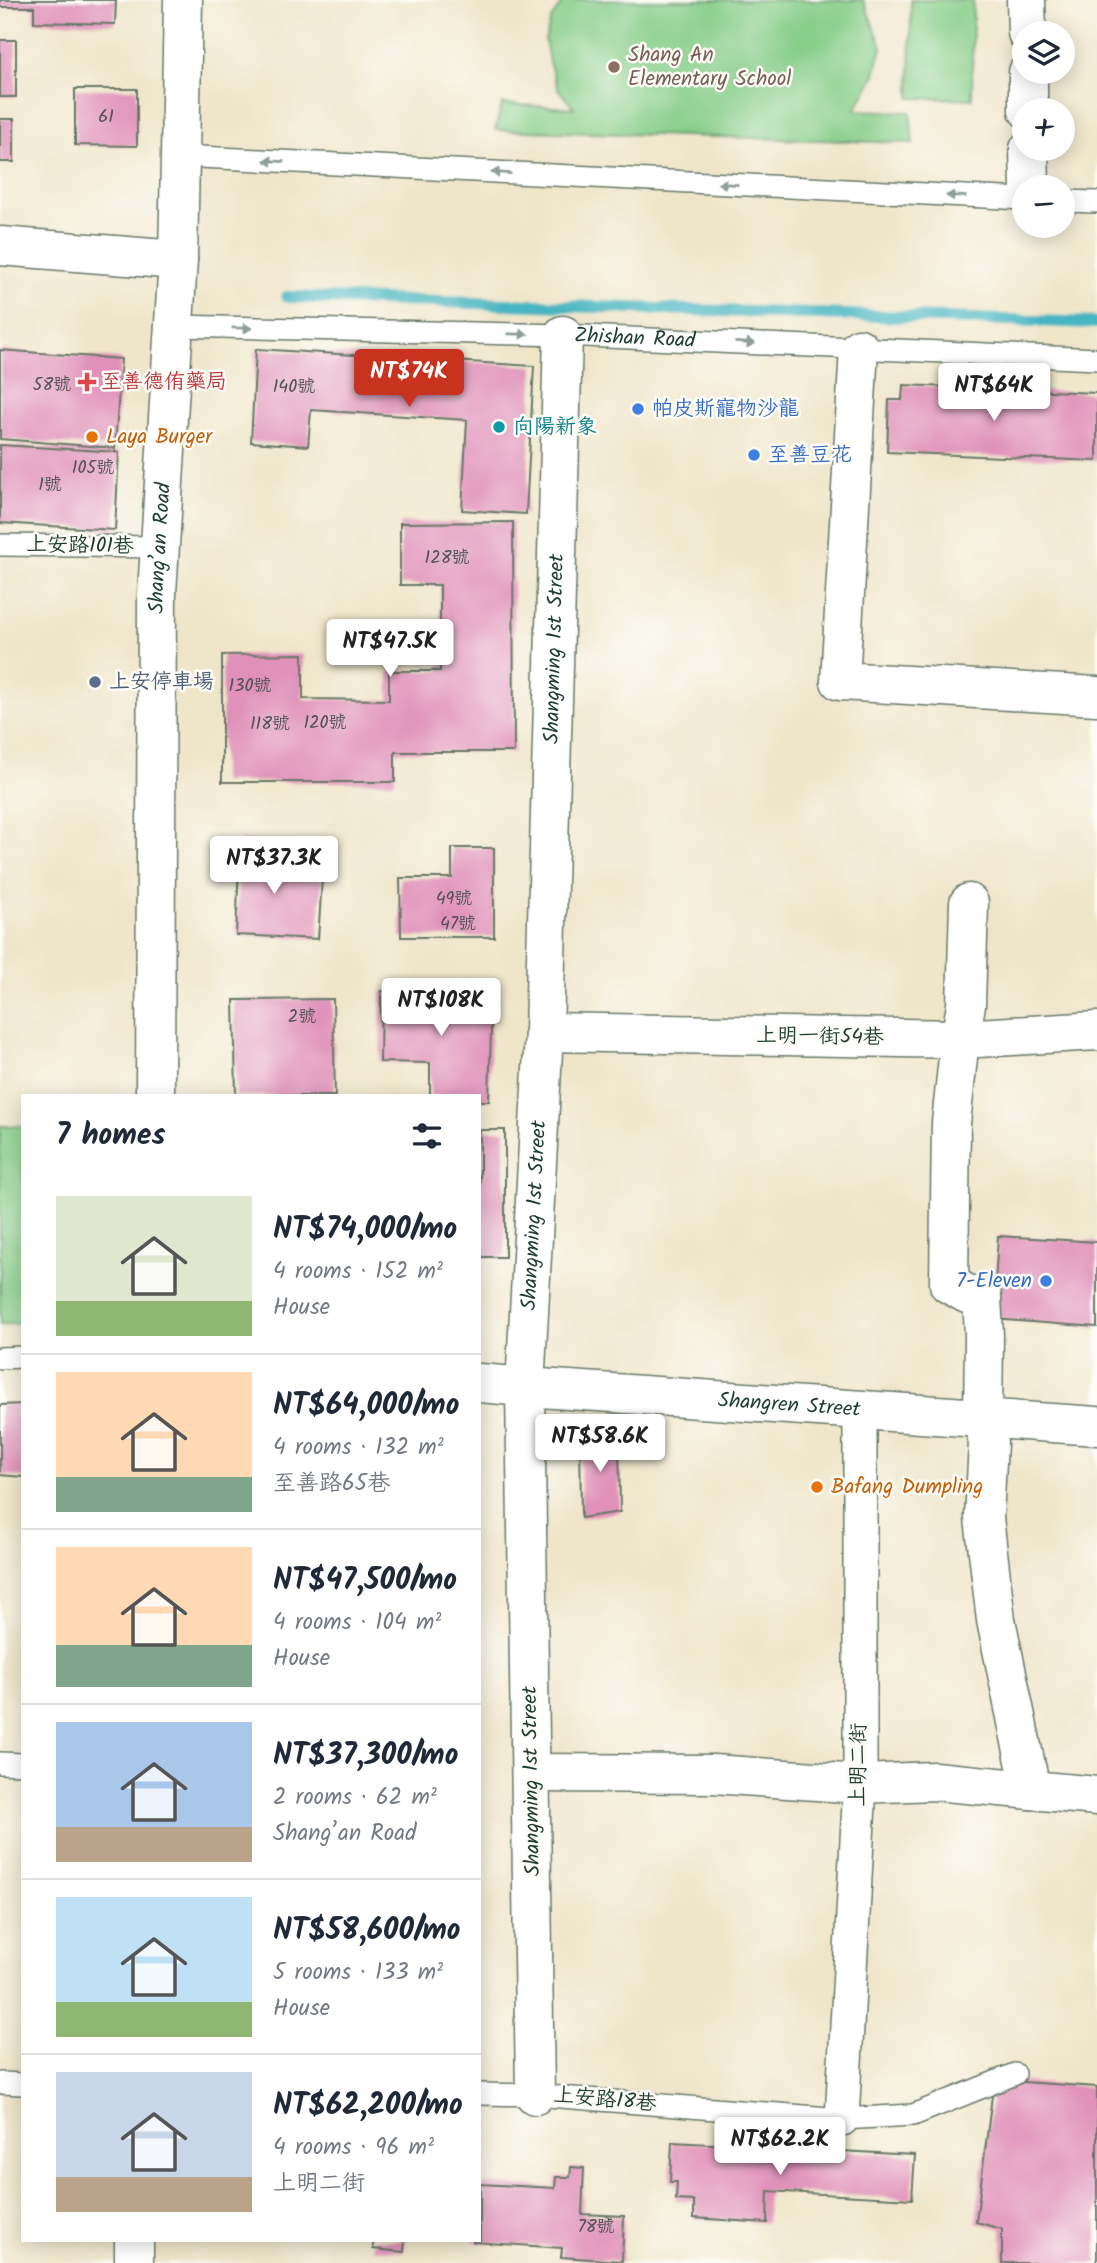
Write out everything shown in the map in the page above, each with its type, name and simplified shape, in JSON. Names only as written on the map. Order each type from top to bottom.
[{"type":"street","name":"Shang’an Road","points":[[155,1094],[159,547],[178,260],[184,0]]},
{"type":"street","points":[[1026,0],[1027,21]]},
{"type":"street","points":[[0,246],[178,260]]},
{"type":"street","name":"Shangming 1st Street","points":[[536,2095],[526,1387],[544,1032],[562,334]]},
{"type":"street","points":[[859,348],[840,681],[1097,696]]},
{"type":"street","points":[[969,903],[966,1005],[951,1123],[949,1284],[967,1294],[982,1297],[983,1418],[988,1443],[984,1518],[996,1620],[1031,1790]]},
{"type":"street","name":"上明一街54巷","points":[[544,1032],[960,1039],[1097,1031]]},
{"type":"street","name":"Shangren Street","points":[[481,1382],[1097,1426]]},
{"type":"street","name":"上明二街","points":[[842,2119],[860,1784],[860,1410]]},
{"type":"street","points":[[532,1773],[713,1774],[860,1784],[934,1782],[1097,1796]]},
{"type":"street","points":[[134,2242],[134,2263]]},
{"type":"lane","points":[[180,156],[1012,198]]},
{"type":"lane","points":[[1075,201],[1097,201]]},
{"type":"lane","name":"Zhishan Road","points":[[173,326],[562,334],[1097,359]]},
{"type":"lane","name":"上安路101巷","points":[[0,545],[159,547]]},
{"type":"lane","points":[[0,1359],[21,1357]]},
{"type":"lane","points":[[0,1763],[21,1764]]},
{"type":"lane","name":"上安路18巷","points":[[481,2094],[536,2095],[842,2119],[913,2115],[1015,2074]]},
{"type":"lane","points":[[0,2083],[21,2084]]},
{"type":"green space","points":[[564,0],[863,0],[882,47],[874,77],[855,110],[910,112],[913,143],[495,130],[502,104],[574,108],[558,89],[545,40],[551,19]]},
{"type":"green space","points":[[911,0],[973,0],[972,99],[910,98]]},
{"type":"green space","points":[[0,1126],[21,1126],[21,1323],[0,1325]]},
{"type":"building","points":[[0,0],[116,0],[115,24],[34,22],[34,7],[0,7]]},
{"type":"building","points":[[0,40],[16,40],[16,97],[0,97]]},
{"type":"building","points":[[75,89],[137,89],[137,146],[75,145]]},
{"type":"building","points":[[0,119],[14,119],[14,162],[0,162]]},
{"type":"building","name":"向陽新象","points":[[256,349],[534,366],[526,514],[462,510],[467,420],[311,410],[308,446],[251,442]]},
{"type":"building","points":[[0,350],[121,359],[115,448],[0,439]]},
{"type":"building","points":[[903,385],[1097,393],[1097,461],[887,452],[889,400],[902,400]]},
{"type":"building","points":[[0,445],[119,452],[115,530],[0,523]]},
{"type":"building","points":[[513,522],[514,752],[395,752],[395,782],[222,782],[222,655],[303,654],[303,699],[389,700],[389,671],[440,671],[440,585],[400,585],[400,523]]},
{"type":"building","points":[[240,840],[279,842],[278,877],[322,879],[318,939],[236,935]]},
{"type":"building","points":[[452,848],[494,848],[494,937],[401,937],[400,878],[452,878]]},
{"type":"building","points":[[381,991],[492,994],[489,1101],[481,1101],[481,1094],[430,1094],[430,1063],[380,1062]]},
{"type":"building","points":[[333,999],[335,1094],[236,1094],[234,1000]]},
{"type":"building","points":[[481,1130],[505,1130],[505,1257],[481,1257]]},
{"type":"building","name":"7-Eleven","points":[[998,1236],[1097,1242],[1097,1327],[993,1319]]},
{"type":"building","points":[[21,1404],[21,1477],[0,1475],[0,1405]]},
{"type":"building","points":[[580,1433],[619,1434],[620,1512],[581,1518]]},
{"type":"building","points":[[994,2080],[1097,2087],[1097,2263],[1002,2263],[1002,2229],[976,2222]]},
{"type":"building","points":[[672,2142],[915,2155],[912,2199],[768,2191],[767,2223],[694,2218],[694,2201],[676,2200],[677,2182],[670,2182]]},
{"type":"building","points":[[571,2167],[584,2168],[582,2214],[624,2216],[622,2261],[561,2257],[562,2248],[473,2242],[481,2242],[481,2184],[555,2188],[556,2177],[570,2177]]},
{"type":"building","points":[[373,2242],[405,2242],[404,2252],[373,2249]]},
{"type":"waterway","points":[[287,297],[1097,323]]},
{"type":"place","name":"Shang An Elementary School","points":[[614,67]]},
{"type":"place","name":"至善德侑藥局","points":[[87,382]]},
{"type":"place","name":"帕皮斯寵物沙龍","points":[[638,409]]},
{"type":"place","name":"向陽新象","points":[[499,427]]},
{"type":"place","name":"Laya Burger","points":[[92,437]]},
{"type":"place","name":"至善豆花","points":[[754,455]]},
{"type":"place","name":"上安停車場","points":[[95,682]]},
{"type":"place","name":"7-Eleven","points":[[1046,1281]]},
{"type":"place","name":"Bafang Dumpling","points":[[817,1487]]}]
